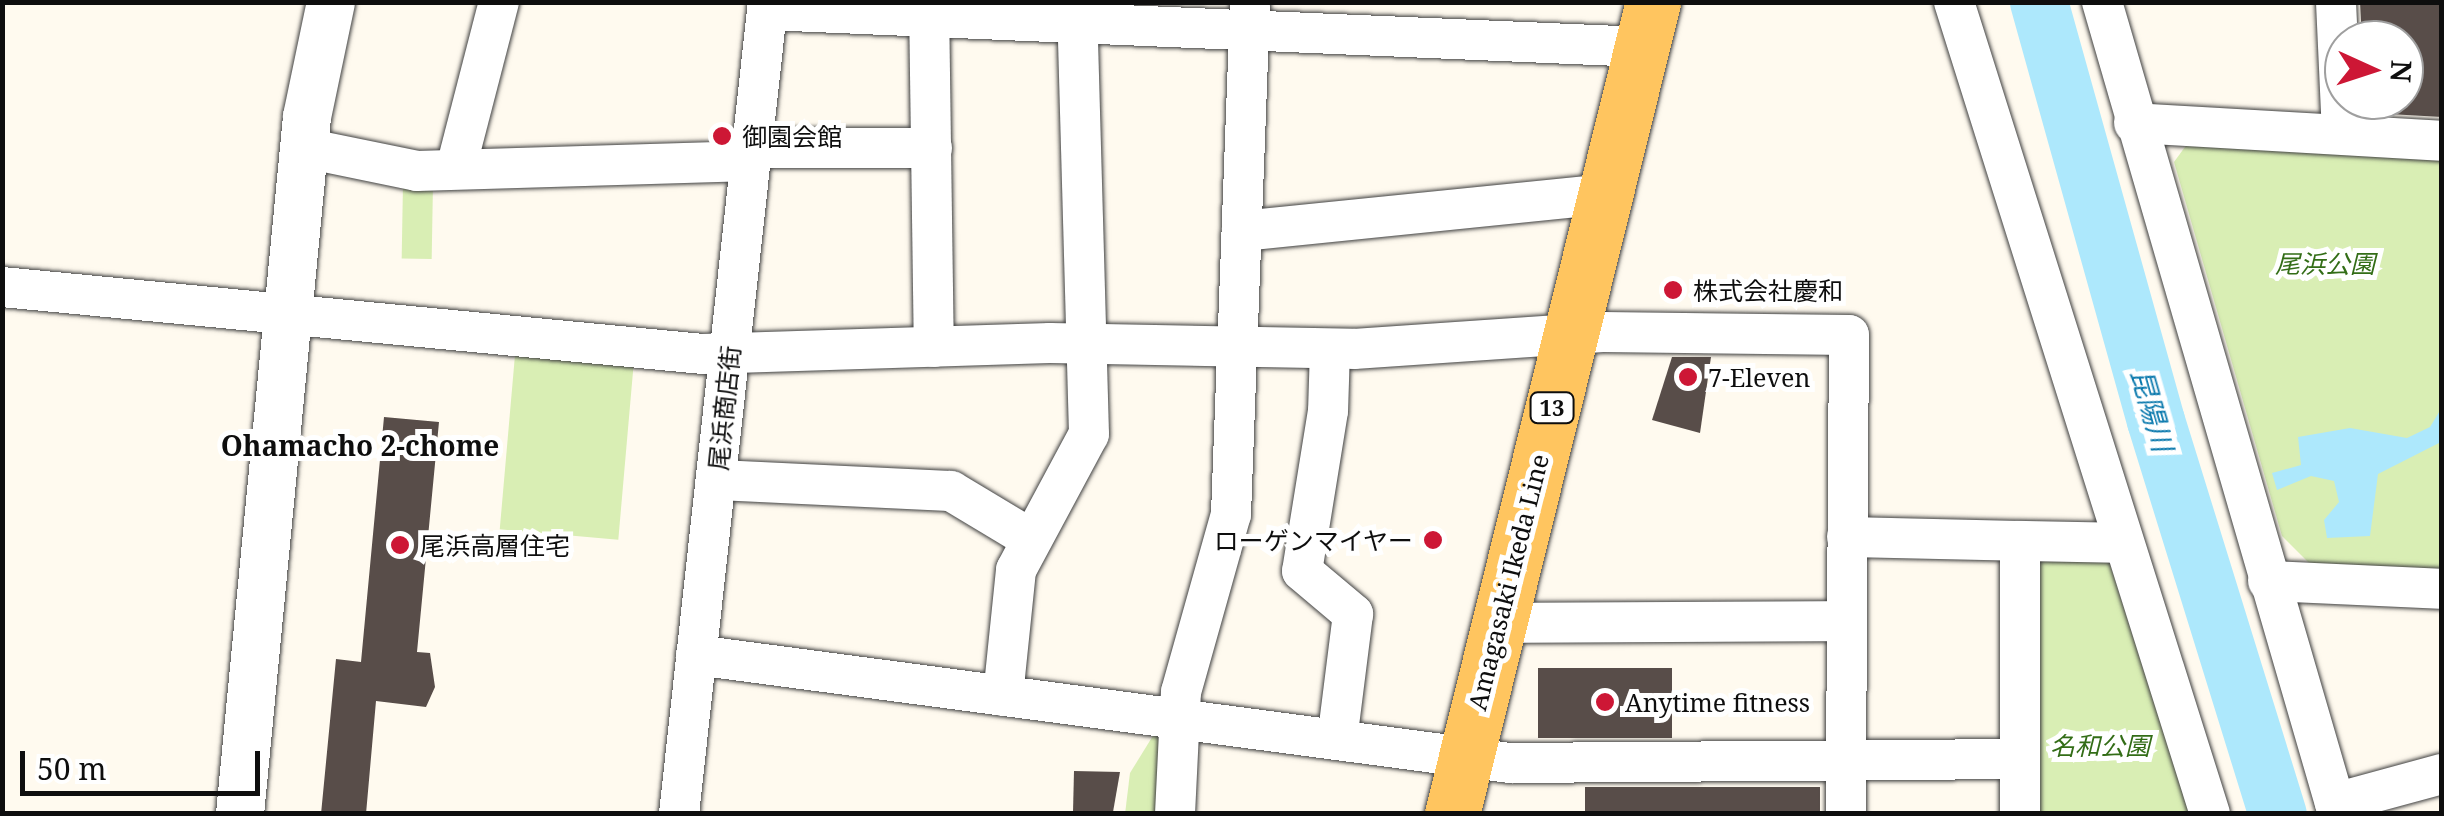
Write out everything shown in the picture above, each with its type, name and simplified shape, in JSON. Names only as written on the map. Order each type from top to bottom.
[{"type":"main road","name":"Amagasaki Ikeda Line","points":[[1452,814],[1648,24]]},
{"type":"street","points":[[240,814],[305,148],[331,2]]},
{"type":"street","points":[[456,168],[500,2]]},
{"type":"street","points":[[1954,2],[2210,814]]},
{"type":"street","points":[[2102,2],[2134,123],[2336,808],[2442,774]]},
{"type":"street","points":[[2336,2],[2342,134]]},
{"type":"street","points":[[768,6],[1648,24]]},
{"type":"street","name":"尾浜商店街","points":[[679,814],[768,6]]},
{"type":"street","points":[[929,9],[934,347]]},
{"type":"street","points":[[1004,696],[1016,570],[1089,434],[1077,12]]},
{"type":"street","points":[[1175,814],[1181,692],[1231,514],[1250,16]]},
{"type":"street","points":[[2134,123],[2442,141]]},
{"type":"street","points":[[305,148],[396,170],[932,148]]},
{"type":"street","points":[[1242,231],[1605,194]]},
{"type":"street","points":[[2,287],[289,312],[452,334],[730,350],[1084,343],[1330,348],[1570,336],[1849,335],[1846,814]]},
{"type":"street","points":[[1330,348],[1328,411],[1302,571],[1353,614],[1336,740]]},
{"type":"street","points":[[717,480],[951,491],[1032,539]]},
{"type":"street","points":[[1847,537],[2122,543]]},
{"type":"street","points":[[2020,540],[2020,814]]},
{"type":"street","points":[[2268,582],[2442,590]]},
{"type":"street","points":[[1497,623],[1847,621]]},
{"type":"street","points":[[696,655],[1464,759],[2019,759]]},
{"type":"green space","name":"尾浜公園","points":[[2193,136],[2441,154],[2441,575],[2316,570],[2282,536],[2174,162]]},
{"type":"green space","points":[[403,182],[433,183],[432,259],[402,258]]},
{"type":"green space","points":[[515,355],[634,365],[618,540],[500,529]]},
{"type":"green space","name":"名和公園","points":[[2033,554],[2107,555],[2189,813],[2036,813]]},
{"type":"green space","points":[[1159,726],[1165,813],[1125,814],[1130,773]]},
{"type":"water","points":[[2441,409],[2439,443],[2378,474],[2370,536],[2327,538],[2324,520],[2339,502],[2334,481],[2311,476],[2277,490],[2272,473],[2301,465],[2298,437],[2350,428],[2407,438],[2430,427]]},
{"type":"building","points":[[2360,2],[2442,2],[2442,117],[2424,116],[2424,20],[2361,20]]},
{"type":"building","name":"7-Eleven","points":[[1672,357],[1711,357],[1700,433],[1652,420]]},
{"type":"building","name":"尾浜高層住宅","points":[[384,417],[439,422],[417,652],[430,653],[435,687],[426,707],[376,701],[366,814],[321,814],[336,659],[361,662]]},
{"type":"building","name":"Anytime fitness","points":[[1538,668],[1672,668],[1672,738],[1538,738]]},
{"type":"building","points":[[1074,771],[1120,772],[1113,812],[1073,812]]},
{"type":"building","points":[[1585,787],[1820,787],[1820,814],[1585,814]]},
{"type":"waterway","name":"昆陽川","points":[[2039,2],[2156,421],[2278,814]]},
{"type":"place","name":"御園会館","points":[[722,136]]},
{"type":"place","name":"株式会社慶和","points":[[1673,290]]},
{"type":"place","name":"7-Eleven","points":[[1688,377]]},
{"type":"place","name":"ローゲンマイヤー","points":[[1433,540]]},
{"type":"place","name":"尾浜高層住宅","points":[[400,545]]},
{"type":"place","name":"Anytime fitness","points":[[1605,702]]},
{"type":"district","name":"Ohamacho 2-chome","points":[[360,445]]}]
